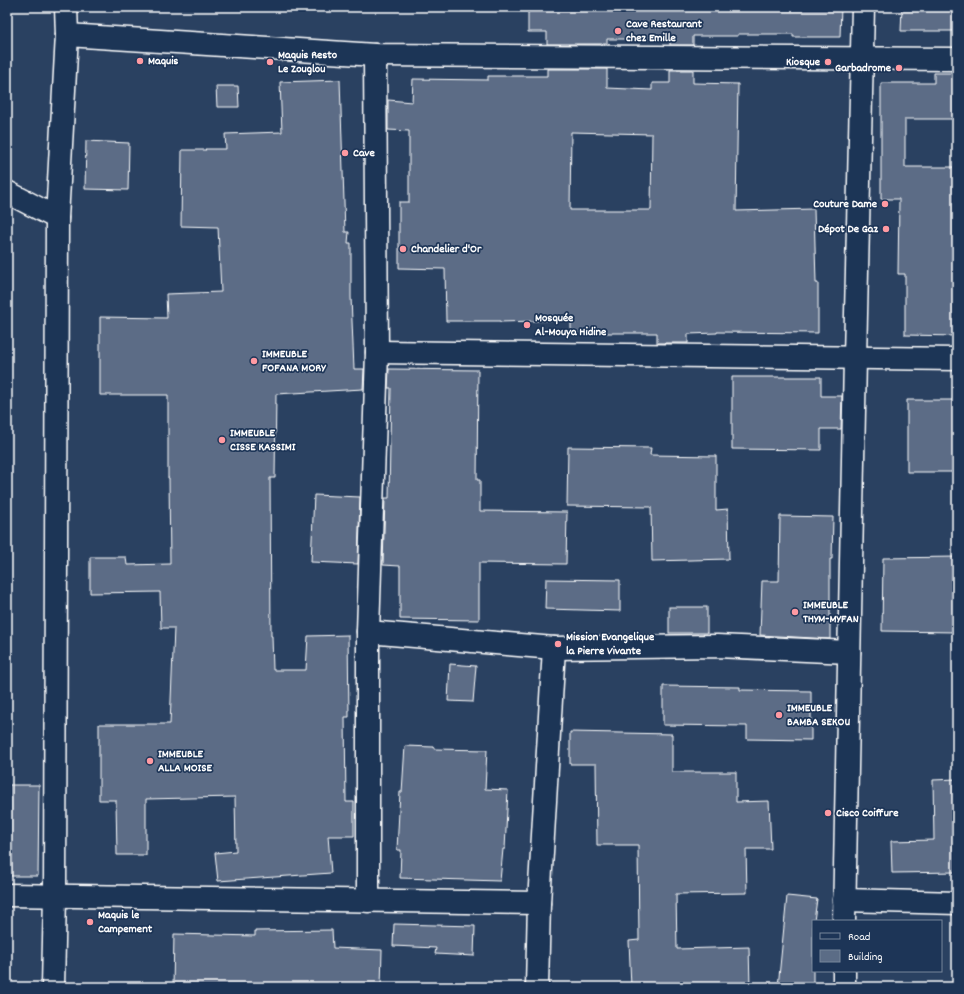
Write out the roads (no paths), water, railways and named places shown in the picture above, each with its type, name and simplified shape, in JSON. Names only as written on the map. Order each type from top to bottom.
[{"type":"street","points":[[53,987],[55,895],[57,218],[67,35],[66,7]]},
{"type":"street","points":[[863,7],[844,911],[957,903]]},
{"type":"street","points":[[67,35],[375,55],[957,59]]},
{"type":"street","points":[[368,901],[368,632],[377,352],[375,55]]},
{"type":"street","points":[[7,192],[57,218]]},
{"type":"street","points":[[377,352],[957,359]]},
{"type":"street","points":[[368,632],[554,648],[717,646],[849,652]]},
{"type":"street","points":[[537,987],[539,904],[554,648]]},
{"type":"street","points":[[7,895],[539,904]]},
{"type":"street","points":[[844,972],[844,987]]},
{"type":"place","name":"Cave Restaurant chez Emille","points":[[618,31]]},
{"type":"place","name":"Maquis","points":[[140,61]]},
{"type":"place","name":"Maquis Resto Le Zouglou","points":[[270,62]]},
{"type":"place","name":"Kiosque","points":[[828,62]]},
{"type":"place","name":"Garbadrome","points":[[899,68]]},
{"type":"place","name":"Cave","points":[[345,153]]},
{"type":"place","name":"Couture Dame","points":[[885,204]]},
{"type":"place","name":"Dépot De Gaz","points":[[886,229]]},
{"type":"place","name":"Chandelier d'Or","points":[[403,249]]},
{"type":"place","name":"Mosquée Al-Mouya Hidine","points":[[527,325]]},
{"type":"place","name":"IMMEUBLE FOFANA MORY","points":[[254,361]]},
{"type":"place","name":"IMMEUBLE CISSE KASSIMI","points":[[222,440]]},
{"type":"place","name":"IMMEUBLE THYM-MYFAN","points":[[795,612]]},
{"type":"place","name":"Mission Evangelique la Pierre Vivante","points":[[558,644]]},
{"type":"place","name":"IMMEUBLE BAMBA SEKOU","points":[[779,715]]},
{"type":"place","name":"IMMEUBLE ALLA MOISE","points":[[150,761]]},
{"type":"place","name":"Cisco Coiffure","points":[[828,813]]},
{"type":"place","name":"Maquis le Campement","points":[[90,922]]}]
